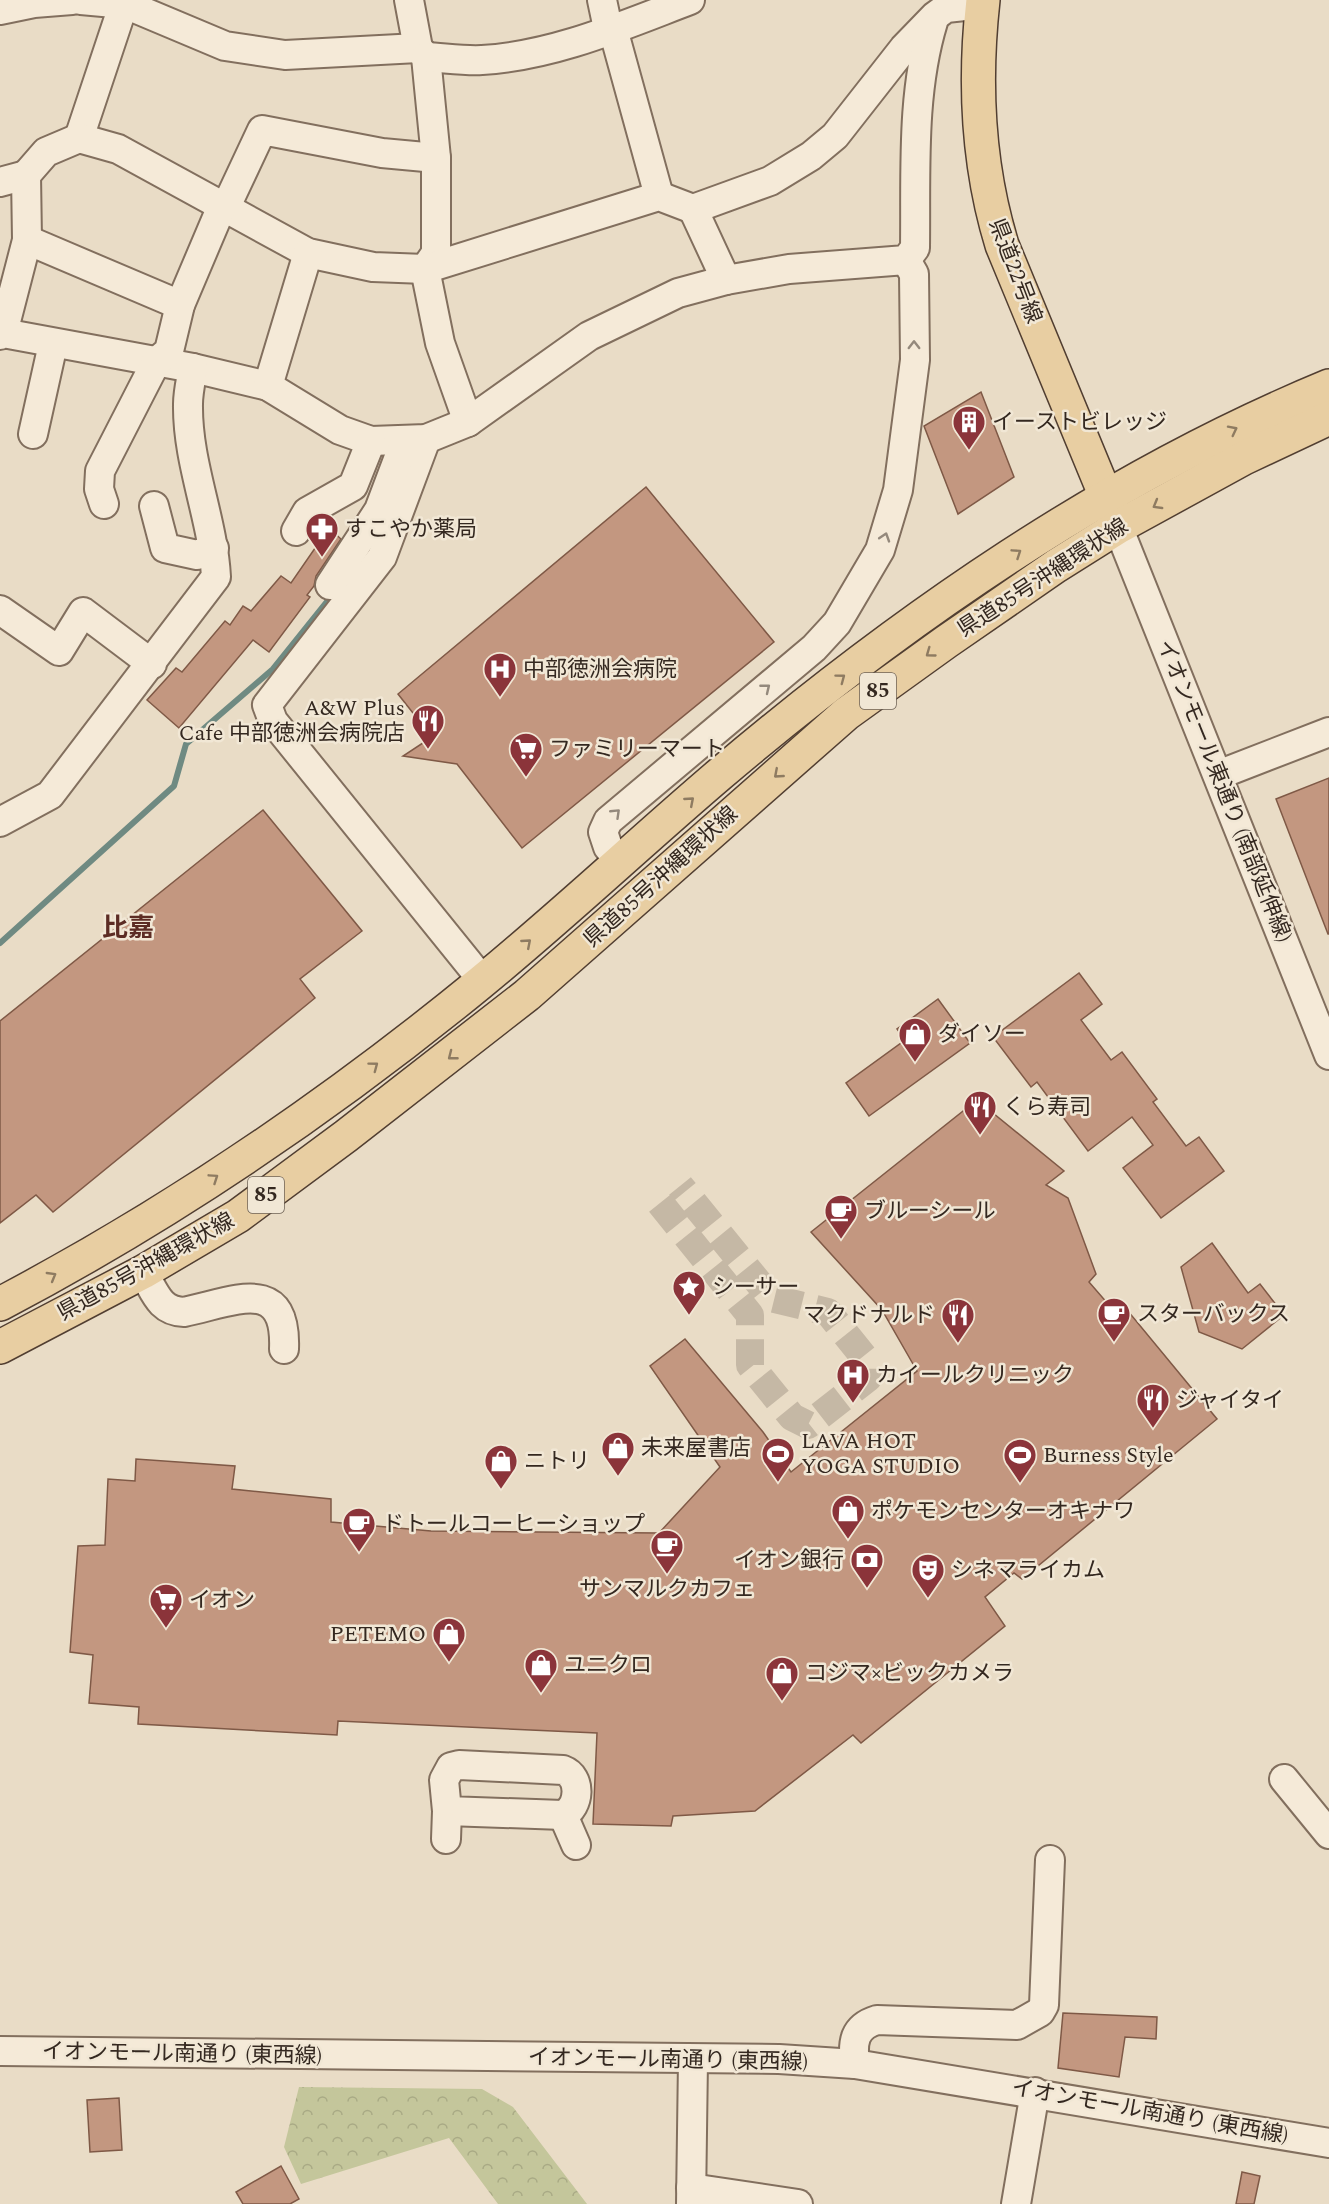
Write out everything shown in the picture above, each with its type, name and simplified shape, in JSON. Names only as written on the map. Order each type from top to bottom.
[{"type":"main road","name":"県道22号線","points":[[983,2],[981,126],[984,170],[991,210],[1002,245],[1118,527]]},
{"type":"main road","name":"県道85号沖縄環状線","points":[[0,1347],[143,1272],[238,1215],[453,1055],[528,995],[846,714],[1056,566],[1118,527],[1242,425],[1329,386]]},
{"type":"main road","name":"県道85号沖縄環状線","points":[[0,1304],[175,1204],[318,1108],[483,981],[722,773],[906,628],[1040,537],[1107,497],[1329,418]]},
{"type":"street","points":[[0,9],[72,0]]},
{"type":"street","points":[[81,0],[125,2],[225,46],[285,55],[422,53],[480,61],[516,57],[613,29],[690,0]]},
{"type":"street","points":[[409,0],[422,53],[436,158],[436,253],[425,269],[440,343],[468,422]]},
{"type":"street","points":[[602,0],[606,19],[613,29],[659,196]]},
{"type":"street","points":[[79,138],[125,2]]},
{"type":"street","points":[[935,16],[922,68],[917,126],[915,248],[906,260],[818,266],[726,280],[678,293],[589,336],[468,422],[416,439],[371,441],[339,430],[268,386],[193,368],[2,334],[27,240],[13,179],[46,152],[79,138],[118,149],[308,253],[372,267],[425,269],[659,196],[693,209],[770,181],[811,156],[835,135],[904,48],[935,16],[946,8],[983,2]]},
{"type":"street","points":[[104,504],[99,489],[100,471],[156,362],[169,351],[180,305],[222,206],[231,196],[262,130],[382,153],[436,158]]},
{"type":"street","points":[[693,209],[726,280]]},
{"type":"street","points":[[27,240],[180,305]]},
{"type":"street","points":[[268,386],[308,253]]},
{"type":"street","points":[[620,862],[609,847],[603,832],[608,821],[814,648],[837,623],[880,550],[898,490],[915,360],[914,274],[906,260]]},
{"type":"street","points":[[33,434],[53,344]]},
{"type":"street","points":[[0,822],[50,795],[216,578],[214,548],[189,431],[188,402],[193,368]]},
{"type":"street","points":[[330,585],[379,510],[416,439]]},
{"type":"street","points":[[416,439],[382,557],[267,705],[273,721],[483,981]]},
{"type":"street","points":[[296,531],[307,512],[354,486],[371,441]]},
{"type":"street","points":[[154,506],[165,548],[197,555],[214,548]]},
{"type":"street","name":"イオンモール東通り (南部延伸線)","points":[[1118,527],[1329,1055]]},
{"type":"street","points":[[0,610],[59,651],[83,612],[152,664]]},
{"type":"street","points":[[1218,775],[1329,732]]},
{"type":"street","points":[[143,1272],[165,1307],[173,1311],[184,1312],[252,1298],[271,1302],[279,1311],[283,1321],[284,1349]]},
{"type":"street","points":[[459,1765],[569,1772],[576,1786],[575,1804],[572,1811],[563,1815],[447,1825],[444,1780],[451,1767],[459,1765]]},
{"type":"street","points":[[1284,1779],[1329,1834]]},
{"type":"street","points":[[563,1815],[576,1845]]},
{"type":"street","points":[[855,2064],[853,2046],[857,2031],[866,2023],[877,2020],[1017,2025],[1040,2012],[1044,2004],[1050,1860]]},
{"type":"street","name":"イオンモール南通り (東西線)","points":[[0,2051],[693,2060],[779,2059],[855,2064],[1035,2092],[1329,2143]]},
{"type":"street","points":[[693,2060],[691,2196],[798,2204]]},
{"type":"street","points":[[1016,2204],[1035,2092]]},
{"type":"green space","points":[[299,2087],[482,2089],[513,2107],[587,2204],[498,2204],[449,2138],[301,2184],[284,2147]]},
{"type":"building","name":"イーストビレッジ","points":[[981,392],[1014,477],[958,514],[924,426]]},
{"type":"building","points":[[646,487],[774,642],[522,848],[457,764],[403,756],[432,737],[398,694]]},
{"type":"building","points":[[329,528],[341,539],[316,576],[314,586],[307,595],[310,597],[269,652],[253,640],[179,728],[147,700],[176,668],[182,672],[225,621],[230,625],[243,606],[251,611],[281,576],[291,583]]},
{"type":"building","points":[[1329,778],[1329,934],[1328,934],[1276,799]]},
{"type":"building","points":[[263,810],[362,931],[300,979],[315,998],[53,1212],[36,1195],[0,1223],[0,1021]]},
{"type":"building","points":[[1079,973],[1102,1004],[1081,1020],[1111,1060],[1122,1052],[1157,1099],[1153,1102],[1186,1146],[1199,1137],[1224,1171],[1161,1218],[1123,1168],[1153,1145],[1132,1117],[1088,1151],[1037,1082],[1031,1087],[993,1037]]},
{"type":"building","points":[[938,999],[970,1043],[869,1116],[846,1083],[905,1040],[897,1029]]},
{"type":"building","name":"イオン","points":[[977,1100],[1064,1171],[1046,1185],[1068,1198],[1096,1274],[1089,1282],[1115,1312],[1123,1305],[1217,1419],[1022,1579],[1014,1573],[985,1597],[1005,1626],[861,1743],[853,1735],[755,1811],[673,1816],[671,1826],[593,1824],[597,1733],[338,1721],[337,1735],[138,1724],[139,1707],[89,1703],[93,1655],[70,1652],[78,1546],[105,1545],[108,1479],[135,1481],[136,1459],[235,1466],[232,1489],[331,1499],[331,1522],[431,1531],[659,1533],[720,1467],[650,1366],[685,1339],[763,1432],[791,1472],[917,1371],[882,1310],[811,1232]]},
{"type":"building","points":[[1212,1243],[1248,1293],[1260,1284],[1284,1315],[1242,1349],[1199,1332],[1181,1267]]},
{"type":"building","points":[[1063,2013],[1157,2017],[1156,2039],[1125,2037],[1119,2077],[1058,2068]]},
{"type":"building","points":[[119,2098],[122,2150],[90,2152],[87,2100]]},
{"type":"building","points":[[281,2166],[299,2199],[290,2204],[243,2204],[236,2192]]},
{"type":"building","points":[[1242,2172],[1260,2176],[1254,2204],[1236,2204]]},
{"type":"waterway","points":[[0,943],[174,786],[186,744],[273,669],[334,593]]},
{"type":"tunnel","points":[[660,1203],[750,1315],[750,1365],[792,1417],[808,1425],[868,1378],[868,1362],[828,1312],[771,1298],[680,1186]]},
{"type":"place","name":"イーストビレッジ","points":[[969,451]]},
{"type":"place","name":"すこやか薬局","points":[[322,558]]},
{"type":"place","name":"中部徳洲会病院","points":[[500,698]]},
{"type":"place","name":"A&W Plus Cafe 中部徳洲会病院店","points":[[428,750]]},
{"type":"place","name":"ファミリーマート","points":[[526,778]]},
{"type":"place","name":"ダイソー","points":[[915,1063]]},
{"type":"place","name":"くら寿司","points":[[980,1136]]},
{"type":"place","name":"ブルーシール","points":[[841,1240]]},
{"type":"place","name":"シーサー","points":[[689,1316]]},
{"type":"place","name":"スターバックス","points":[[1114,1343]]},
{"type":"place","name":"マクドナルド","points":[[958,1344]]},
{"type":"place","name":"カイールクリニック","points":[[853,1404]]},
{"type":"place","name":"ジャイタイ","points":[[1153,1429]]},
{"type":"place","name":"未来屋書店","points":[[618,1477]]},
{"type":"place","name":"LAVA HOT YOGA STUDIO","points":[[778,1483]]},
{"type":"place","name":"Burness Style","points":[[1020,1484]]},
{"type":"place","name":"ニトリ","points":[[501,1490]]},
{"type":"place","name":"ポケモンセンターオキナワ","points":[[848,1540]]},
{"type":"place","name":"ドトールコーヒーショップ","points":[[359,1553]]},
{"type":"place","name":"サンマルクカフェ","points":[[667,1575]]},
{"type":"place","name":"イオン銀行","points":[[867,1589]]},
{"type":"place","name":"シネマライカム","points":[[928,1599]]},
{"type":"place","name":"イオン","points":[[166,1629]]},
{"type":"place","name":"PETEMO","points":[[449,1663]]},
{"type":"place","name":"ユニクロ","points":[[541,1694]]},
{"type":"place","name":"コジマ×ビックカメラ","points":[[782,1702]]},
{"type":"district","name":"比嘉","points":[[128,928]]}]
